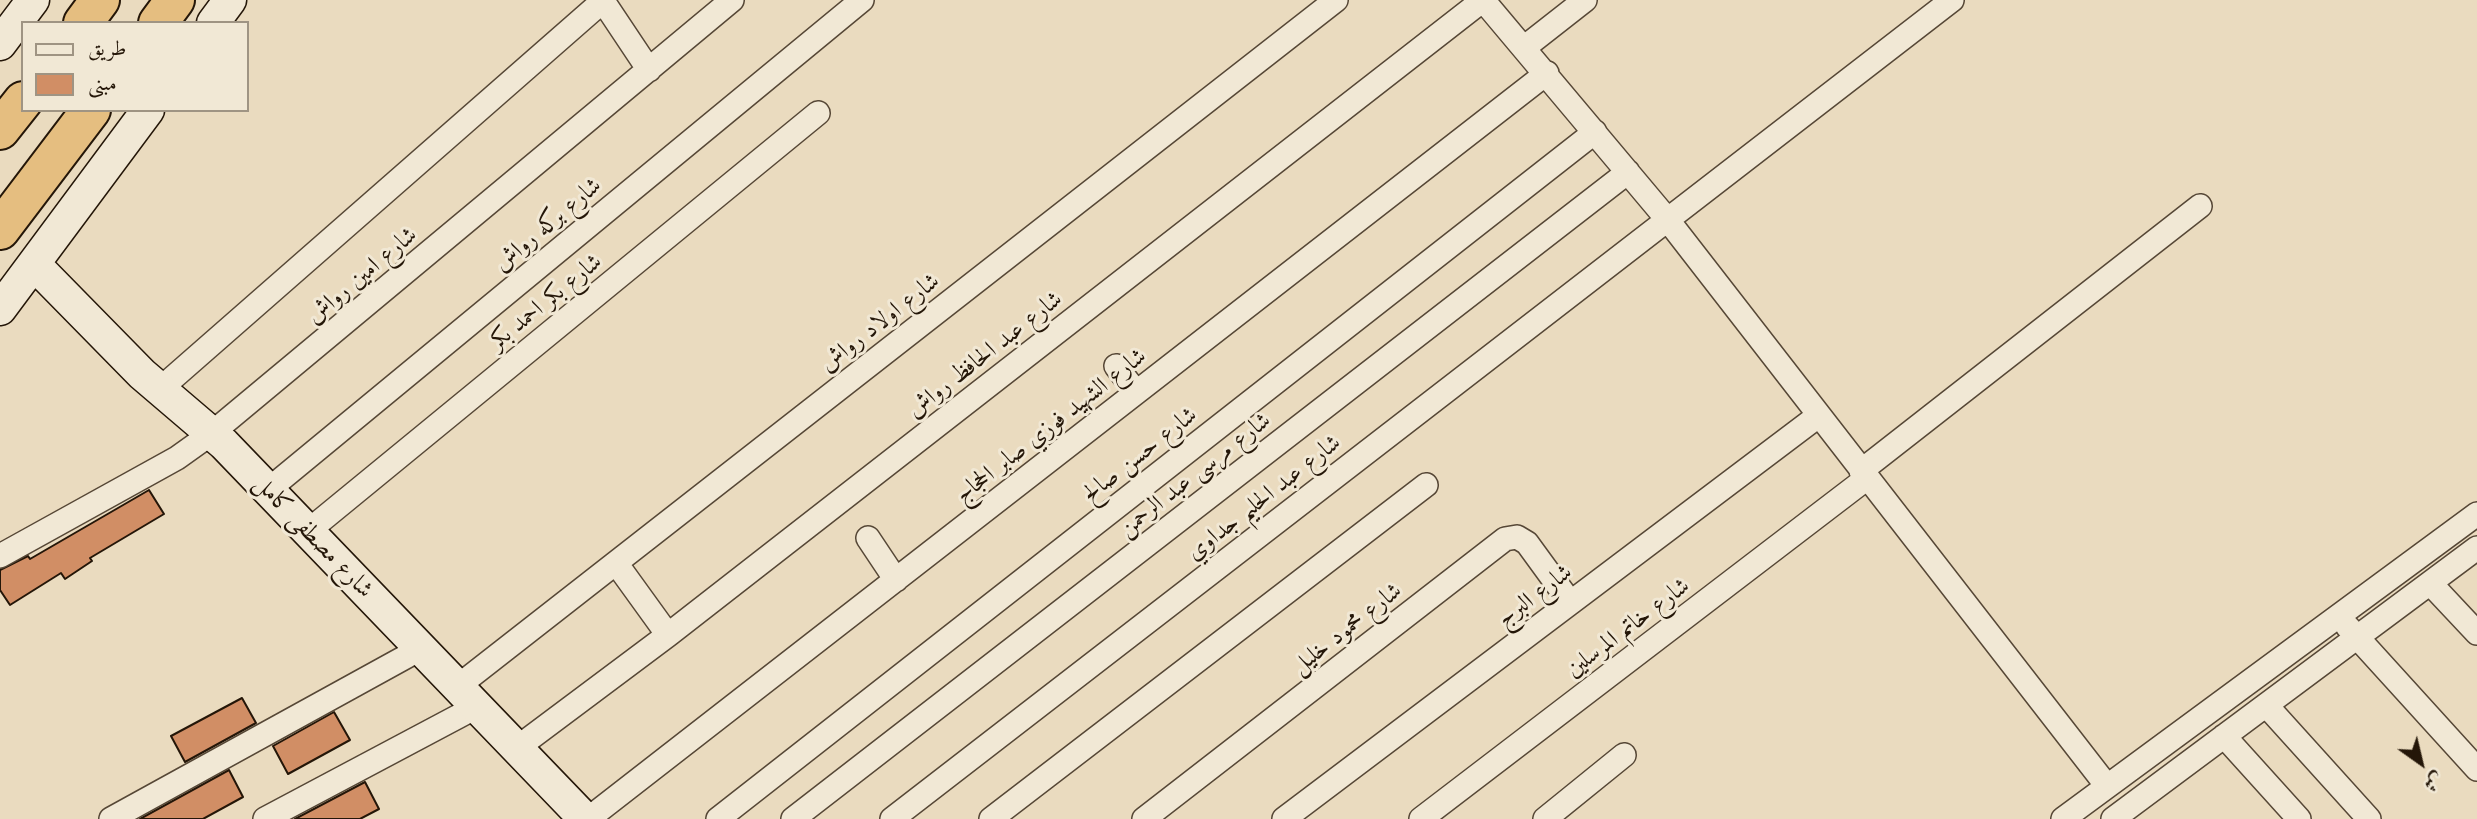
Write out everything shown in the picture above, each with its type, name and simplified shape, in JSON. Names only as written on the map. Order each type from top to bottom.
[{"type":"highway","points":[[84,21],[100,0]]},
{"type":"highway","points":[[159,21],[175,0]]},
{"type":"highway","points":[[0,130],[21,104]]},
{"type":"highway","points":[[10,217],[89,112]]},
{"type":"street","points":[[0,44],[33,0]]},
{"type":"street","points":[[214,21],[230,0]]},
{"type":"street","name":"شارع امين رواش","points":[[0,556],[177,458],[212,433],[732,0]]},
{"type":"street","name":"شارع بركه رواش","points":[[268,490],[862,0]]},
{"type":"street","name":"شارع اولاد رواش","points":[[265,819],[467,697],[616,564],[1335,0]]},
{"type":"street","points":[[1483,0],[1667,219],[2107,786]]},
{"type":"street","name":"شارع عبد الحافظ رواش","points":[[517,748],[668,635],[1483,0]]},
{"type":"street","points":[[1525,47],[1585,0]]},
{"type":"street","name":"شارع عبد الحليم جداوي","points":[[892,819],[1952,0]]},
{"type":"street","points":[[159,390],[604,1],[649,71]]},
{"type":"street","name":"شارع الشهيد فوزي صابر الحجاج","points":[[587,819],[1547,74]]},
{"type":"street","points":[[0,309],[147,112]]},
{"type":"street","name":"شارع بكر احمد بكر","points":[[307,532],[818,113]]},
{"type":"street","name":"شارع حسن صالح","points":[[718,819],[1595,132]]},
{"type":"street","name":"شارع مرسى عبد الرحمن","points":[[793,819],[1628,172]]},
{"type":"street","name":"شارع خاتم المرسلين","points":[[1421,819],[1864,474],[2200,206]]},
{"type":"street","name":"شارع مصطفى كامل","points":[[34,264],[159,390],[212,433],[587,819]]},
{"type":"street","points":[[1116,366],[1136,392]]},
{"type":"street","name":"شارع البرج","points":[[1283,819],[1818,416]]},
{"type":"street","points":[[991,819],[1426,485]]},
{"type":"street","points":[[2063,819],[2477,514]]},
{"type":"street","name":"شارع محمود خليل","points":[[1144,819],[1505,539],[1517,537],[1527,543],[1570,602]]},
{"type":"street","points":[[868,538],[896,580]]},
{"type":"street","points":[[2127,815],[2224,736],[2475,552]]},
{"type":"street","points":[[616,564],[668,635]]},
{"type":"street","points":[[2430,583],[2477,633]]},
{"type":"street","points":[[2339,617],[2477,769]]},
{"type":"street","points":[[111,819],[420,649]]},
{"type":"street","points":[[2266,705],[2369,819]]},
{"type":"street","points":[[2224,736],[2299,819]]},
{"type":"street","points":[[1545,819],[1624,755]]},
{"type":"building","points":[[149,490],[164,514],[90,558],[92,561],[65,579],[61,573],[10,605],[0,590],[0,570],[28,556],[30,559]]},
{"type":"building","points":[[242,698],[256,723],[185,762],[171,736]]},
{"type":"building","points":[[334,712],[350,740],[288,774],[273,746]]},
{"type":"building","points":[[229,770],[243,797],[203,819],[140,819]]},
{"type":"building","points":[[365,782],[379,809],[360,819],[295,819]]}]
